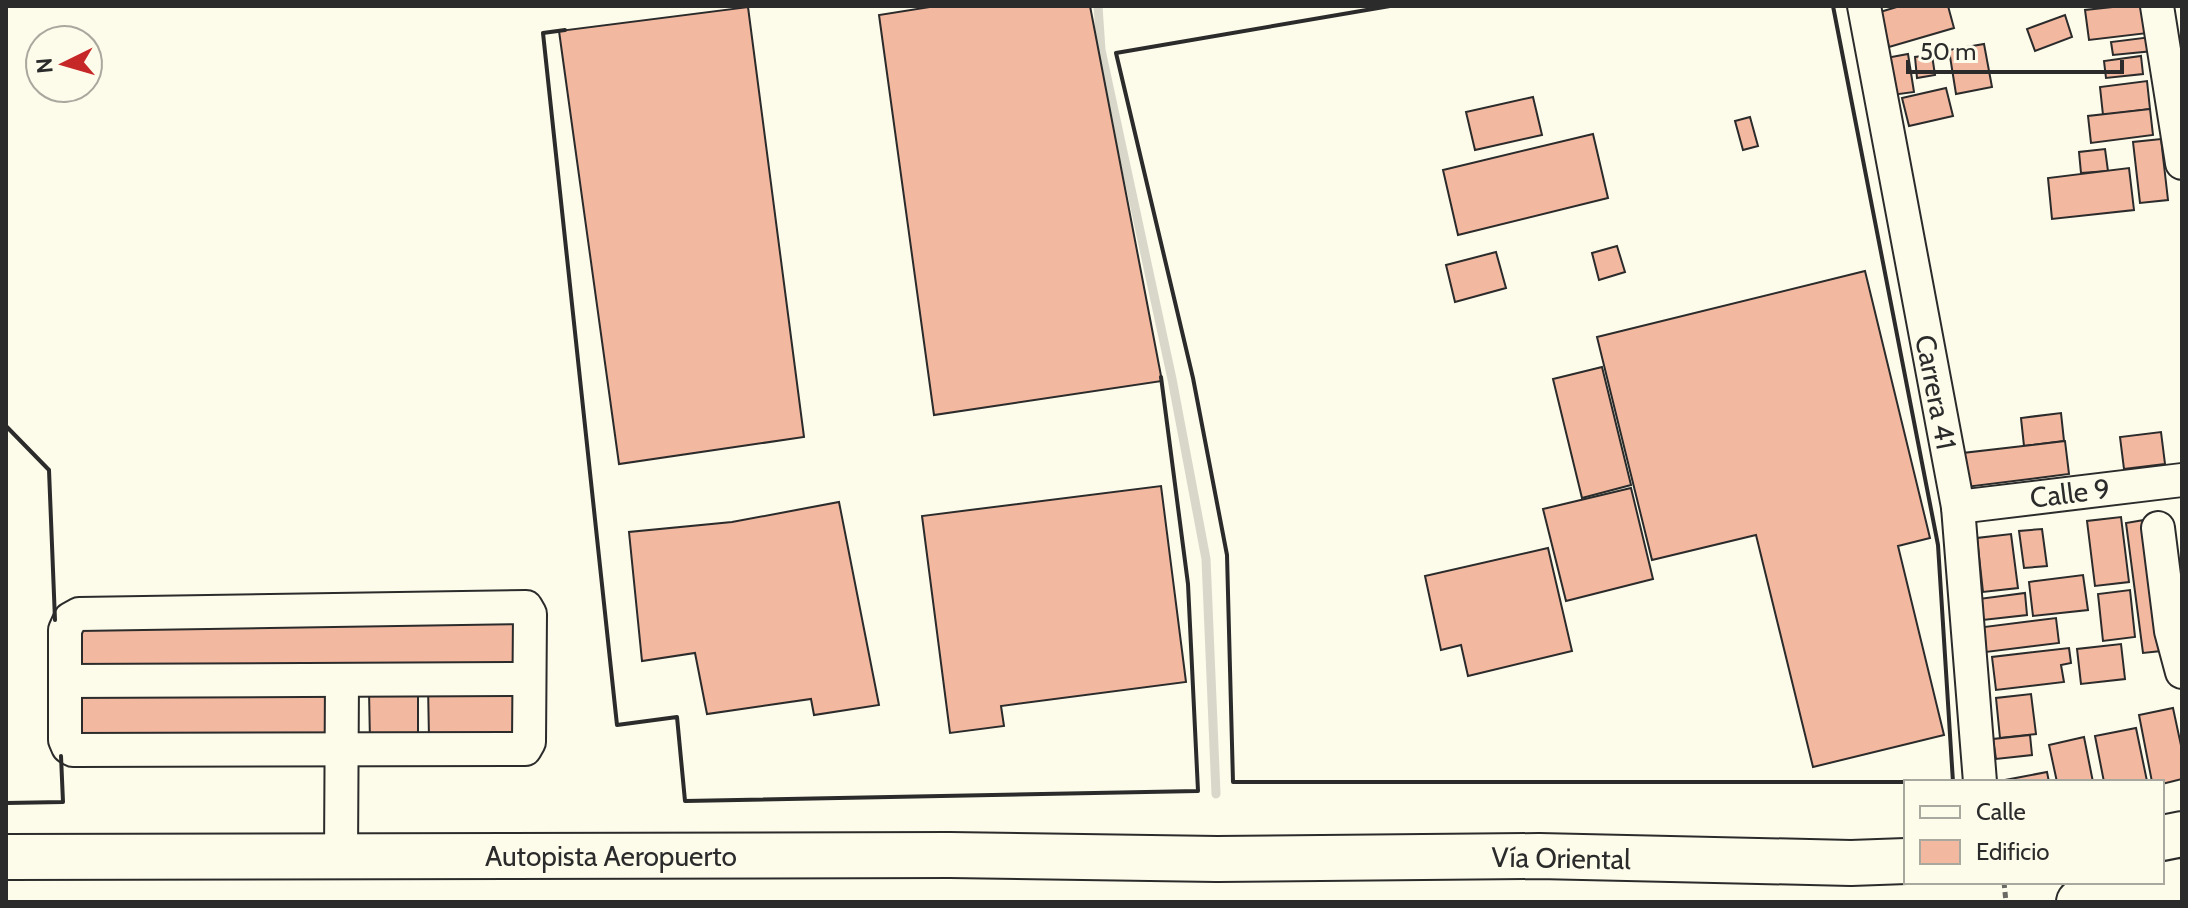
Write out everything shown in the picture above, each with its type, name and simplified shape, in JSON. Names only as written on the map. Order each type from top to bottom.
[{"type":"highway","name":"Autopista Aeropuerto","points":[[6,857],[950,855],[1217,859]]},
{"type":"highway","name":"Vía Oriental","points":[[1217,859],[1539,856],[1851,863],[1904,861]]},
{"type":"highway","points":[[2079,902],[2182,881]]},
{"type":"street","name":"Carrera 41","points":[[1864,6],[1958,507],[1980,780]]},
{"type":"street","points":[[2157,6],[2182,163]]},
{"type":"street","name":"Calle 9","points":[[1958,507],[2182,480]]},
{"type":"street","points":[[2158,528],[2171,631],[2182,672]]},
{"type":"street","points":[[526,607],[530,614],[529,742],[525,749],[73,750],[65,740],[65,681],[65,630],[70,619],[79,614],[526,607]]},
{"type":"street","points":[[65,681],[529,679]]},
{"type":"street","points":[[341,857],[342,680]]},
{"type":"building","points":[[936,6],[1090,6],[1162,381],[934,415],[879,15]]},
{"type":"building","points":[[1900,6],[1948,6],[1954,28],[1889,47],[1880,12]]},
{"type":"building","points":[[2144,6],[2148,33],[2089,40],[2085,10]]},
{"type":"building","points":[[748,7],[804,437],[619,464],[559,31]]},
{"type":"building","points":[[2065,15],[2072,37],[2035,51],[2027,29]]},
{"type":"building","points":[[2151,37],[2153,51],[2113,55],[2111,42]]},
{"type":"building","points":[[1984,44],[1992,87],[1956,94],[1949,50]]},
{"type":"building","points":[[1908,54],[1914,92],[1892,95],[1886,58]]},
{"type":"building","points":[[1932,55],[1935,75],[1917,78],[1915,57]]},
{"type":"building","points":[[2141,56],[2143,74],[2106,78],[2104,61]]},
{"type":"building","points":[[2147,81],[2150,109],[2103,115],[2100,87]]},
{"type":"building","points":[[1946,88],[1953,116],[1909,126],[1902,98]]},
{"type":"building","points":[[1533,97],[1542,135],[1475,150],[1466,112]]},
{"type":"building","points":[[2150,109],[2153,135],[2091,143],[2088,116]]},
{"type":"building","points":[[1750,117],[1758,146],[1743,150],[1735,121]]},
{"type":"building","points":[[1593,134],[1608,198],[1458,235],[1443,170]]},
{"type":"building","points":[[2161,139],[2168,200],[2140,203],[2133,142]]},
{"type":"building","points":[[2105,149],[2108,171],[2081,173],[2079,152]]},
{"type":"building","points":[[2129,168],[2134,210],[2052,219],[2048,178]]},
{"type":"building","points":[[1617,246],[1625,272],[1599,280],[1592,253]]},
{"type":"building","points":[[1496,252],[1506,288],[1455,302],[1446,265]]},
{"type":"building","points":[[1865,271],[1930,538],[1898,546],[1944,735],[1813,767],[1756,535],[1652,560],[1597,337]]},
{"type":"building","points":[[1602,367],[1631,485],[1582,498],[1553,379]]},
{"type":"building","points":[[2061,413],[2064,441],[2024,446],[2021,418]]},
{"type":"building","points":[[2161,432],[2165,464],[2124,469],[2120,437]]},
{"type":"building","points":[[2065,441],[2069,474],[1966,487],[1963,453]]},
{"type":"building","points":[[1161,486],[1186,682],[1001,706],[1004,726],[950,733],[922,516]]},
{"type":"building","points":[[1631,488],[1653,579],[1566,601],[1543,509]]},
{"type":"building","points":[[839,502],[879,705],[814,715],[811,699],[707,714],[695,653],[642,661],[629,532],[732,522]]},
{"type":"building","points":[[2121,517],[2129,582],[2095,586],[2087,521]]},
{"type":"building","points":[[2144,520],[2161,651],[2143,653],[2126,523]]},
{"type":"building","points":[[2042,529],[2047,566],[2024,568],[2019,531]]},
{"type":"building","points":[[2011,534],[2018,588],[1983,592],[1977,538]]},
{"type":"building","points":[[1548,548],[1572,651],[1468,676],[1461,645],[1441,650],[1425,576]]},
{"type":"building","points":[[2083,575],[2088,610],[2033,616],[2029,582]]},
{"type":"building","points":[[2130,590],[2135,637],[2103,641],[2098,594]]},
{"type":"building","points":[[2025,593],[2027,615],[1974,621],[1971,600]]},
{"type":"building","points":[[2056,618],[2059,643],[1986,652],[1984,627]]},
{"type":"building","points":[[514,620],[515,671],[79,674],[79,623]]},
{"type":"building","points":[[2121,644],[2125,679],[2081,684],[2077,649]]},
{"type":"building","points":[[2069,648],[2071,663],[2061,665],[2064,682],[1996,690],[1992,657]]},
{"type":"building","points":[[325,684],[325,737],[77,740],[76,688]]},
{"type":"building","points":[[428,686],[519,686],[520,737],[429,738]]},
{"type":"building","points":[[369,691],[418,691],[418,741],[370,741]]},
{"type":"building","points":[[2031,694],[2036,734],[2000,738],[1996,698]]},
{"type":"building","points":[[2173,708],[2182,750],[2182,779],[2164,784],[2164,780],[2152,780],[2139,715]]},
{"type":"building","points":[[2136,728],[2147,780],[2104,780],[2095,736]]},
{"type":"building","points":[[2030,735],[2032,755],[1996,759],[1993,739]]},
{"type":"building","points":[[2084,737],[2093,780],[2057,780],[2049,745]]},
{"type":"building","points":[[2047,772],[2049,780],[2005,780]]},
{"type":"waterway","points":[[1098,6],[1101,50],[1172,379],[1206,559],[1216,794]]},
{"type":"wall","points":[[1390,6],[1116,53],[1193,378],[1227,555],[1233,782],[1904,782]]},
{"type":"wall","points":[[1833,6],[1938,545],[1953,780]]},
{"type":"wall","points":[[565,30],[543,33],[617,725],[677,717],[685,801],[1198,791],[1188,584],[1161,377]]},
{"type":"wall","points":[[6,426],[49,470],[55,620]]},
{"type":"wall","points":[[6,803],[63,802],[61,756]]}]
